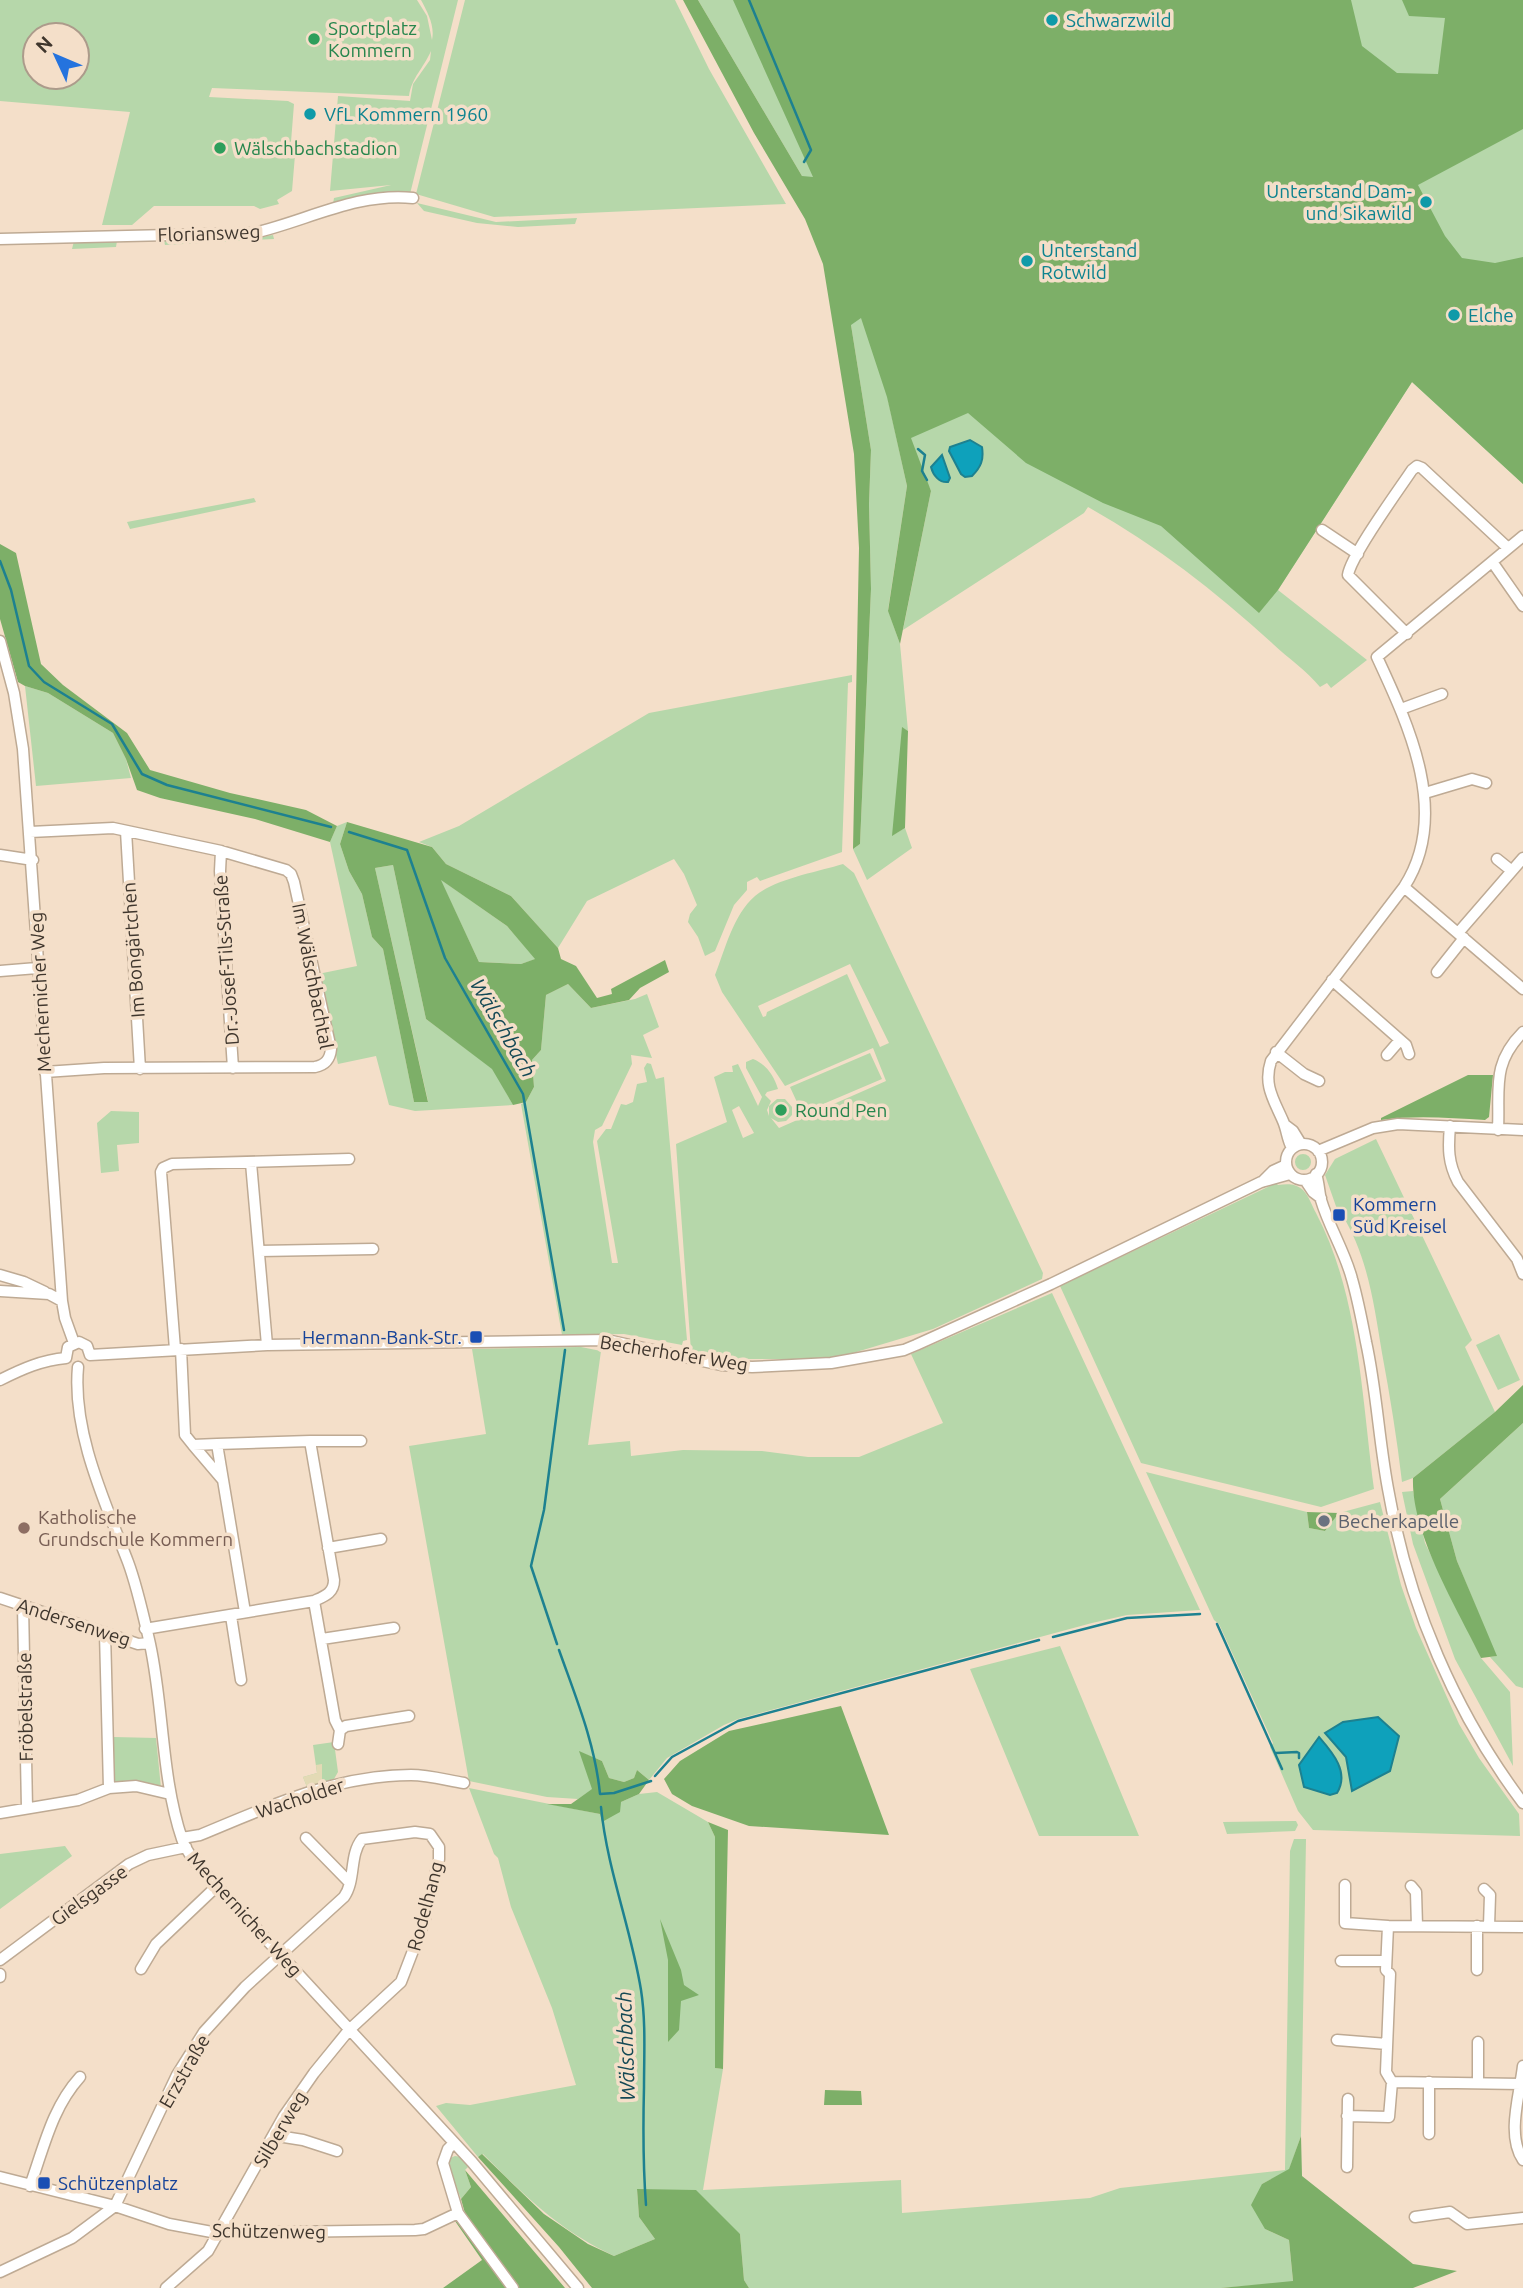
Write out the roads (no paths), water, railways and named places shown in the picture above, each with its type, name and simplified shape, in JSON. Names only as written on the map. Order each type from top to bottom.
[{"type":"street","name":"Floriansweg","points":[[0,239],[254,233],[376,198],[413,198]]},
{"type":"street","points":[[1407,634],[1348,575],[1358,554],[1412,470],[1417,466],[1422,468],[1508,548]]},
{"type":"street","points":[[1322,530],[1358,554]]},
{"type":"street","points":[[1297,1146],[1293,1131],[1285,1125],[1268,1088],[1266,1073],[1276,1052],[1404,887],[1419,860],[1425,835],[1425,793],[1401,709],[1377,657],[1523,536]]},
{"type":"street","points":[[1493,563],[1523,606]]},
{"type":"street","name":"Mechernicher Weg","points":[[0,641],[19,715],[33,860],[37,968],[62,1301],[74,1343]]},
{"type":"street","points":[[1401,709],[1442,694]]},
{"type":"street","points":[[1425,793],[1472,779],[1486,783]]},
{"type":"street","name":"Im Wälschbachtal","points":[[30,832],[100,828],[126,831],[221,851],[280,867],[291,874],[331,1049],[326,1063],[315,1067],[104,1068],[45,1072]]},
{"type":"street","name":"Im Bongärtchen","points":[[126,831],[140,1069]]},
{"type":"street","name":"Dr.-Josef-Tils-Straße","points":[[221,851],[220,871],[233,1068]]},
{"type":"street","points":[[0,855],[33,860]]},
{"type":"street","points":[[1437,972],[1461,936],[1523,858]]},
{"type":"street","points":[[1497,859],[1512,871]]},
{"type":"street","points":[[1404,887],[1523,989]]},
{"type":"street","points":[[0,971],[37,968]]},
{"type":"street","points":[[1332,980],[1406,1045],[1409,1054]]},
{"type":"street","points":[[1498,1130],[1500,1066],[1509,1046],[1523,1032]]},
{"type":"street","points":[[1387,1055],[1400,1040]]},
{"type":"street","points":[[1276,1052],[1304,1074],[1319,1081]]},
{"type":"street","points":[[1523,1130],[1398,1124],[1382,1126],[1342,1143],[1320,1156],[1317,1174],[1321,1198],[1352,1278],[1367,1344],[1388,1493],[1401,1551],[1422,1617],[1450,1682],[1472,1724],[1523,1803]]},
{"type":"street","points":[[1450,1126],[1448,1155],[1451,1169],[1517,1259],[1523,1274]]},
{"type":"street","points":[[1320,1156],[1310,1145],[1297,1146],[1287,1156],[1288,1169],[1305,1180],[1312,1192],[1321,1198]]},
{"type":"street","points":[[223,1482],[185,1435],[161,1172],[166,1165],[172,1164],[349,1159]]},
{"type":"street","points":[[251,1163],[267,1345]]},
{"type":"street","name":"Becherhofer Weg","points":[[90,1355],[267,1345],[607,1340],[721,1365],[752,1367],[845,1360],[916,1346],[1261,1182],[1273,1171],[1288,1169]]},
{"type":"street","points":[[1305,1180],[1317,1174]]},
{"type":"street","points":[[259,1251],[373,1249]]},
{"type":"street","points":[[0,1275],[24,1282],[62,1301]]},
{"type":"street","points":[[0,1291],[48,1294]]},
{"type":"street","points":[[74,1343],[83,1343],[90,1350],[90,1355],[86,1363],[78,1367],[66,1358],[66,1350],[74,1343]]},
{"type":"street","points":[[0,1380],[33,1364],[66,1358]]},
{"type":"street","name":"Mechernicher Weg","points":[[78,1367],[76,1398],[81,1423],[103,1499],[129,1565],[149,1643],[170,1794],[184,1843],[217,1886],[454,2143],[578,2288]]},
{"type":"street","points":[[145,1629],[314,1601],[328,1595],[334,1584],[310,1441]]},
{"type":"street","points":[[193,1445],[361,1441]]},
{"type":"street","points":[[217,1444],[245,1612]]},
{"type":"street","points":[[328,1548],[381,1539]]},
{"type":"street","name":"Andersenweg","points":[[0,1598],[138,1644],[149,1643]]},
{"type":"street","points":[[314,1601],[335,1720],[340,1730],[338,1744]]},
{"type":"street","name":"Fröbelstraße","points":[[23,1606],[27,1808]]},
{"type":"street","points":[[231,1616],[241,1680]]},
{"type":"street","points":[[322,1639],[394,1628]]},
{"type":"street","points":[[105,1633],[109,1788]]},
{"type":"street","points":[[340,1730],[346,1726],[409,1716]]},
{"type":"street","name":"Wacholder","points":[[184,1843],[320,1787],[411,1775],[464,1783]]},
{"type":"street","points":[[0,1814],[78,1800],[109,1788],[136,1786],[170,1794]]},
{"type":"street","name":"Rodelhang","points":[[281,1956],[344,1897],[350,1883],[357,1847],[366,1836],[423,1832],[437,1842],[439,1859],[424,1922],[401,1982],[349,2030]]},
{"type":"street","points":[[306,1838],[350,1883]]},
{"type":"street","name":"Gielsgasse","points":[[0,1960],[129,1864],[184,1843]]},
{"type":"street","points":[[1345,1885],[1345,1923],[1523,1927]]},
{"type":"street","points":[[141,1969],[156,1944],[217,1886]]},
{"type":"street","points":[[1411,1886],[1416,1892],[1417,1926]]},
{"type":"street","points":[[1484,1889],[1490,1895],[1489,1926]]},
{"type":"street","points":[[1347,2116],[1389,2117],[1392,2082],[1385,2072],[1390,1975],[1386,1970],[1388,1926]]},
{"type":"street","points":[[1477,1926],[1477,1970]]},
{"type":"street","name":"Erzstraße","points":[[115,2206],[177,2076],[198,2041],[240,1992],[281,1956]]},
{"type":"street","points":[[1341,1961],[1386,1961]]},
{"type":"street","name":"Silberweg","points":[[166,2288],[208,2251],[284,2116],[349,2030]]},
{"type":"street","points":[[1337,2040],[1387,2043]]},
{"type":"street","points":[[1478,2042],[1478,2082]]},
{"type":"street","points":[[1523,2066],[1516,2139],[1516,2146],[1523,2160]]},
{"type":"street","points":[[30,2186],[51,2123],[64,2095],[80,2077]]},
{"type":"street","points":[[1392,2082],[1521,2084]]},
{"type":"street","points":[[1429,2082],[1429,2134]]},
{"type":"street","points":[[1347,2167],[1348,2099]]},
{"type":"street","points":[[276,2132],[284,2137],[337,2151]]},
{"type":"street","points":[[454,2143],[447,2149],[443,2163],[458,2213],[513,2288]]},
{"type":"street","name":"Schützenweg","points":[[0,2177],[115,2206],[170,2224],[217,2233],[415,2230],[424,2229],[458,2213]]},
{"type":"street","points":[[0,2272],[72,2238],[115,2206]]},
{"type":"street","points":[[1415,2217],[1450,2212],[1467,2224],[1523,2218]]},
{"type":"water","points":[[970,440],[982,447],[982,460],[972,476],[965,477],[949,451],[950,447]]},
{"type":"water","points":[[942,455],[950,478],[948,482],[937,478],[931,467]]},
{"type":"water","points":[[1378,1717],[1399,1736],[1390,1771],[1352,1791],[1346,1757],[1325,1733],[1343,1722]]},
{"type":"water","points":[[1319,1737],[1338,1763],[1342,1778],[1337,1793],[1330,1795],[1304,1787],[1299,1765]]},
{"type":"waterway","points":[[749,0],[811,150],[804,162]]},
{"type":"waterway","points":[[918,449],[925,455],[922,471],[927,480]]},
{"type":"waterway","name":"Wälschbach","points":[[0,561],[11,590],[29,666],[44,682],[112,724],[142,774],[167,785],[331,827]]},
{"type":"waterway","name":"Wälschbach","points":[[349,832],[407,850],[445,958],[523,1094],[564,1330]]},
{"type":"waterway","name":"Wälschbach","points":[[557,1644],[531,1566],[544,1510],[565,1350]]},
{"type":"waterway","points":[[1053,1637],[1127,1618],[1200,1614]]},
{"type":"waterway","points":[[1217,1624],[1282,1769]]},
{"type":"waterway","points":[[655,1776],[672,1757],[738,1721],[1039,1640]]},
{"type":"waterway","name":"Wälschbach","points":[[559,1650],[589,1739],[600,1794],[614,1793],[651,1781]]},
{"type":"waterway","points":[[1276,1753],[1297,1752],[1299,1758]]},
{"type":"waterway","name":"Wälschbach","points":[[601,1807],[608,1853],[637,1967],[643,2002],[646,2205]]},
{"type":"place","name":"Schwarzwild","points":[[1052,20]]},
{"type":"place","name":"Sportplatz Kommern","points":[[314,39]]},
{"type":"place","name":"VfL Kommern 1960","points":[[310,114]]},
{"type":"place","name":"Wälschbachstadion","points":[[220,148]]},
{"type":"place","name":"Unterstand Dam- und Sikawild","points":[[1426,202]]},
{"type":"place","name":"Unterstand Rotwild","points":[[1027,261]]},
{"type":"place","name":"Elche","points":[[1454,315]]},
{"type":"place","name":"Round Pen","points":[[781,1110]]},
{"type":"place","name":"Kommern Süd Kreisel","points":[[1339,1215]]},
{"type":"place","name":"Hermann-Bank-Str.","points":[[476,1337]]},
{"type":"place","name":"Becherkapelle","points":[[1324,1521]]},
{"type":"place","name":"Katholische Grundschule Kommern","points":[[24,1528]]},
{"type":"place","name":"Schützenplatz","points":[[44,2183]]}]
